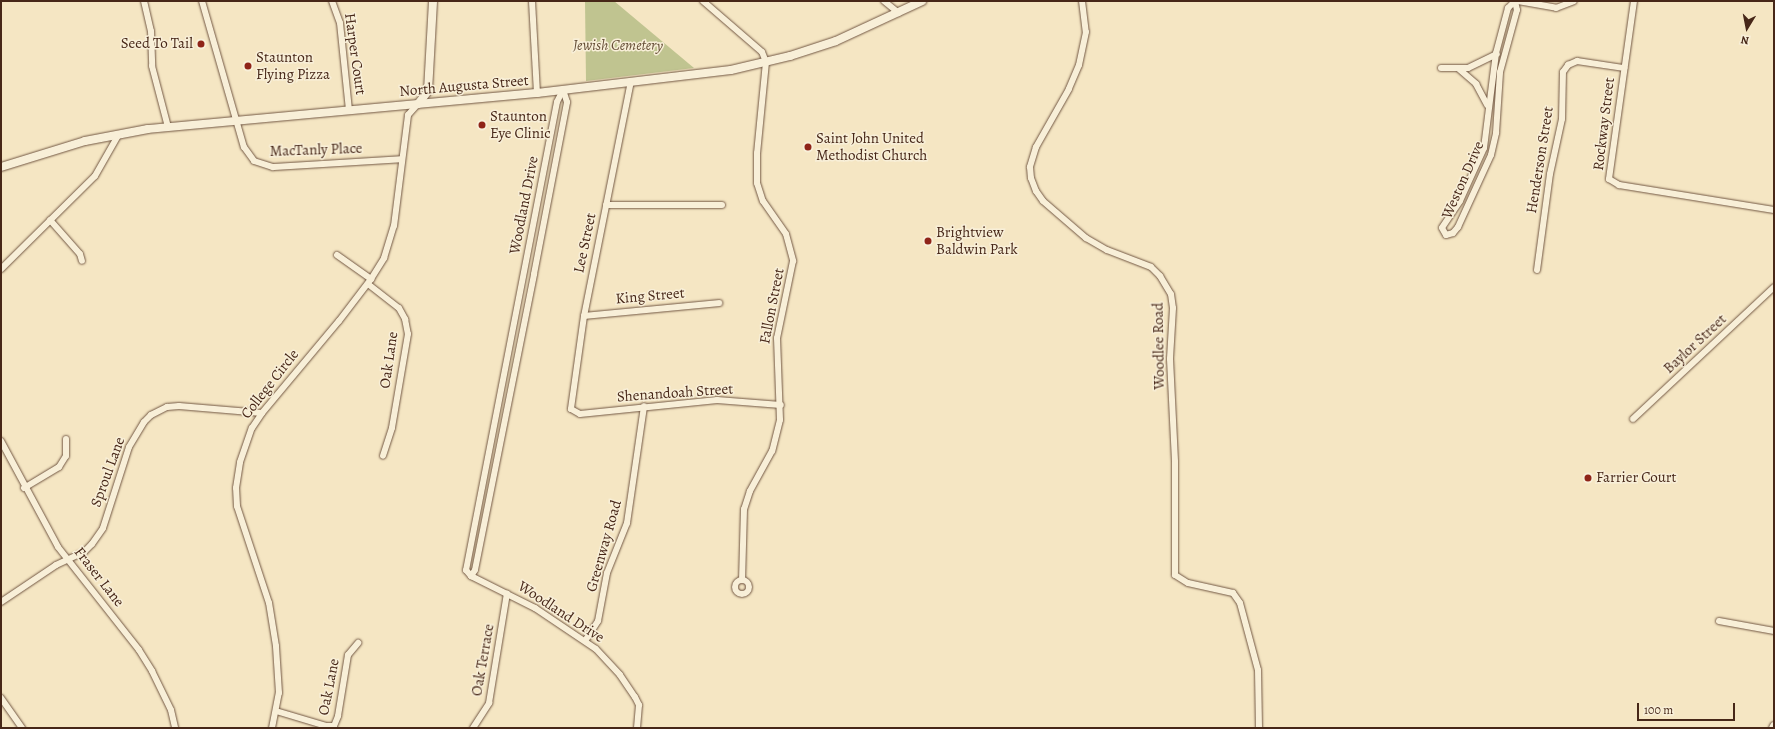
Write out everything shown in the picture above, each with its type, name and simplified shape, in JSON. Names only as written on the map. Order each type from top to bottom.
[{"type":"main road","points":[[418,104],[428,91],[433,1]]},
{"type":"main road","name":"North Augusta Street","points":[[1,167],[85,141],[119,134],[168,127],[537,93],[721,71],[766,62],[847,37],[922,1]]},
{"type":"street","points":[[144,1],[151,31],[152,66],[168,127]]},
{"type":"street","name":"MacTanly Place","points":[[202,1],[247,154],[256,162],[269,167],[402,159]]},
{"type":"street","name":"Harper Court","points":[[332,1],[340,23],[350,110]]},
{"type":"street","points":[[532,1],[537,93]]},
{"type":"street","points":[[703,1],[762,52],[766,62]]},
{"type":"street","points":[[884,1],[899,13]]},
{"type":"street","name":"Woodlee Road","points":[[1082,1],[1086,32],[1079,65],[1069,89],[1036,147],[1030,167],[1031,178],[1036,192],[1043,201],[1086,238],[1107,250],[1151,267],[1160,276],[1171,294],[1173,308],[1170,359],[1175,462],[1175,575],[1188,583],[1233,593],[1240,603],[1258,670],[1259,728]]},
{"type":"street","points":[[1516,1],[1556,8],[1574,1]]},
{"type":"street","name":"Weston Drive","points":[[1516,1],[1517,10],[1504,55],[1498,86],[1496,133],[1491,154],[1458,226],[1454,233],[1446,235],[1442,228],[1460,201],[1481,157],[1486,140],[1496,53],[1508,8],[1516,1]]},
{"type":"street","name":"Rockway Street","points":[[1634,1],[1609,179],[1614,184],[1774,210]]},
{"type":"street","points":[[1441,68],[1476,66],[1496,53],[1504,55]]},
{"type":"street","name":"Henderson Street","points":[[1537,270],[1550,174],[1562,120],[1563,72],[1568,65],[1577,61],[1624,68]]},
{"type":"street","name":"Fallon Street","points":[[742,580],[744,509],[750,491],[774,446],[781,404],[777,338],[793,261],[786,234],[763,201],[757,183],[757,153],[766,62]]},
{"type":"street","points":[[1458,68],[1476,84],[1489,110]]},
{"type":"street","name":"Lee Street","points":[[571,410],[569,404],[584,316],[631,81]]},
{"type":"street","name":"Woodland Drive","points":[[564,90],[557,102],[466,570],[471,576],[535,608],[585,641],[605,657],[635,697],[639,706],[637,728]]},
{"type":"street","name":"Woodland Drive","points":[[471,576],[477,563],[536,266],[567,102],[564,90]]},
{"type":"street","name":"College Circle","points":[[272,728],[279,693],[271,616],[236,498],[242,455],[252,428],[262,412],[370,281],[384,258],[393,233],[408,115],[418,104]]},
{"type":"street","points":[[1,269],[96,176],[119,134]]},
{"type":"street","points":[[606,205],[722,206]]},
{"type":"street","points":[[50,220],[80,254],[82,261]]},
{"type":"street","name":"Oak Lane","points":[[337,255],[370,281],[399,308],[405,318],[408,334],[392,428],[383,456]]},
{"type":"street","name":"Baylor Street","points":[[1633,419],[1774,287]]},
{"type":"street","name":"King Street","points":[[584,316],[719,303]]},
{"type":"street","name":"Shenandoah Street","points":[[571,410],[580,414],[644,406],[724,400],[781,404]]},
{"type":"street","name":"Sproul Lane","points":[[1,602],[56,565],[84,552],[98,538],[129,447],[144,422],[152,415],[167,407],[179,406],[262,412]]},
{"type":"street","name":"Greenway Road","points":[[585,641],[598,621],[607,573],[627,523],[644,406]]},
{"type":"street","points":[[24,488],[59,467],[66,456],[66,439]]},
{"type":"street","name":"Fraser Lane","points":[[1,441],[24,488],[58,547],[70,559],[152,671],[171,710],[175,728]]},
{"type":"street","name":"Oak Terrace","points":[[473,728],[490,703],[507,593]]},
{"type":"street","points":[[1719,622],[1774,631]]},
{"type":"street","name":"Oak Lane","points":[[276,711],[334,727],[338,716],[348,655],[358,643]]},
{"type":"street","points":[[1,698],[22,728]]},
{"type":"green space","name":"Jewish Cemetery","points":[[585,1],[614,1],[694,68],[586,81]]},
{"type":"place","name":"Seed To Tail","points":[[201,44]]},
{"type":"place","name":"Staunton Flying Pizza","points":[[248,66]]},
{"type":"place","name":"Staunton Eye Clinic","points":[[482,125]]},
{"type":"place","name":"Saint John United Methodist Church","points":[[808,147]]},
{"type":"place","name":"Brightview Baldwin Park","points":[[928,241]]},
{"type":"place","name":"Farrier Court","points":[[1588,478]]}]
